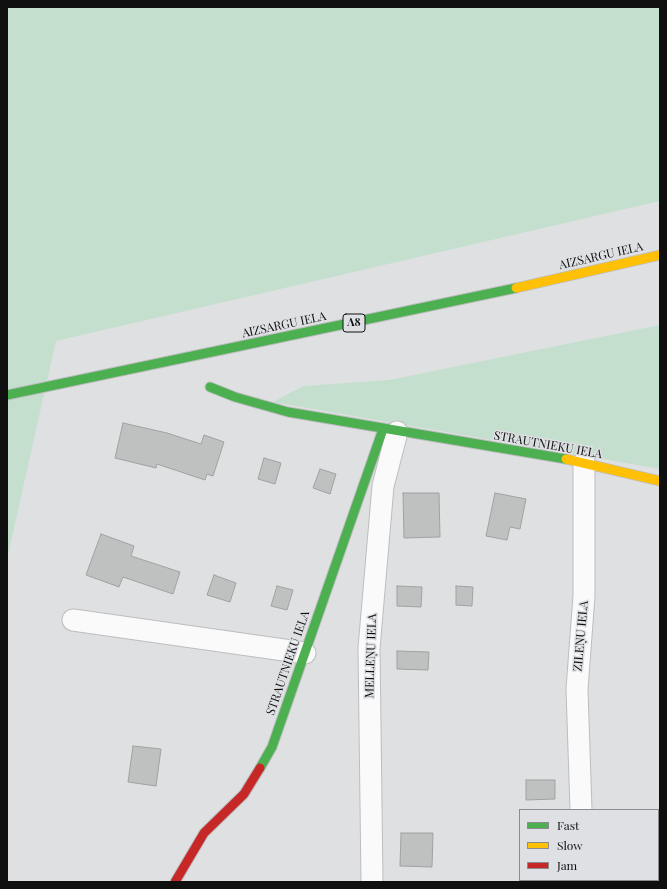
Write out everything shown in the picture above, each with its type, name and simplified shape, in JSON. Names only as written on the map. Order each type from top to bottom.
[{"type":"main road","name":"AIZSARGU IELA","points":[[7,395],[436,306],[660,255]]},
{"type":"main road","name":"STRAUTNIEKU IELA","points":[[210,387],[235,397],[288,412],[390,431],[584,462],[660,481]]},
{"type":"main road","name":"STRAUTNIEKU IELA","points":[[175,882],[204,833],[244,794],[272,747],[304,653],[390,431]]},
{"type":"street","name":"MELLEŅU IELA","points":[[372,882],[370,648],[383,486],[390,431]]},
{"type":"street","name":"ZILEŅU IELA","points":[[581,809],[576,689],[584,596],[584,462]]},
{"type":"street","points":[[73,620],[304,653]]},
{"type":"green space","points":[[7,7],[660,7],[660,201],[56,341],[7,559]]},
{"type":"green space","points":[[660,325],[660,469],[273,402],[303,386],[389,380]]},
{"type":"building","points":[[123,423],[167,433],[201,444],[204,435],[224,442],[213,476],[207,474],[205,480],[157,464],[156,468],[115,458]]},
{"type":"building","points":[[264,458],[281,463],[275,484],[258,479]]},
{"type":"building","points":[[320,469],[336,474],[330,494],[313,488]]},
{"type":"building","points":[[403,493],[439,493],[440,537],[404,538]]},
{"type":"building","points":[[495,493],[526,499],[520,529],[510,527],[507,540],[486,536]]},
{"type":"building","points":[[101,534],[134,546],[131,556],[180,572],[173,594],[123,577],[119,587],[86,575]]},
{"type":"building","points":[[214,575],[236,583],[230,602],[207,595]]},
{"type":"building","points":[[277,586],[293,590],[287,610],[271,606]]},
{"type":"building","points":[[397,586],[422,587],[421,607],[397,606]]},
{"type":"building","points":[[456,586],[473,587],[472,606],[456,605]]},
{"type":"building","points":[[397,651],[429,652],[428,670],[397,669]]},
{"type":"building","points":[[133,746],[161,749],[156,786],[128,782]]},
{"type":"building","points":[[526,780],[555,780],[555,799],[526,800]]},
{"type":"building","points":[[401,833],[433,833],[432,867],[400,866]]},
{"type":"traffic: fast","points":[[7,395],[516,288]]},
{"type":"traffic: fast","points":[[210,387],[235,397],[288,412],[566,459]]},
{"type":"traffic: fast","points":[[260,768],[272,747],[383,429]]},
{"type":"traffic: slow","points":[[516,288],[660,255]]},
{"type":"traffic: slow","points":[[566,459],[660,481]]},
{"type":"traffic: jam","points":[[175,882],[204,833],[244,794],[260,768]]}]
